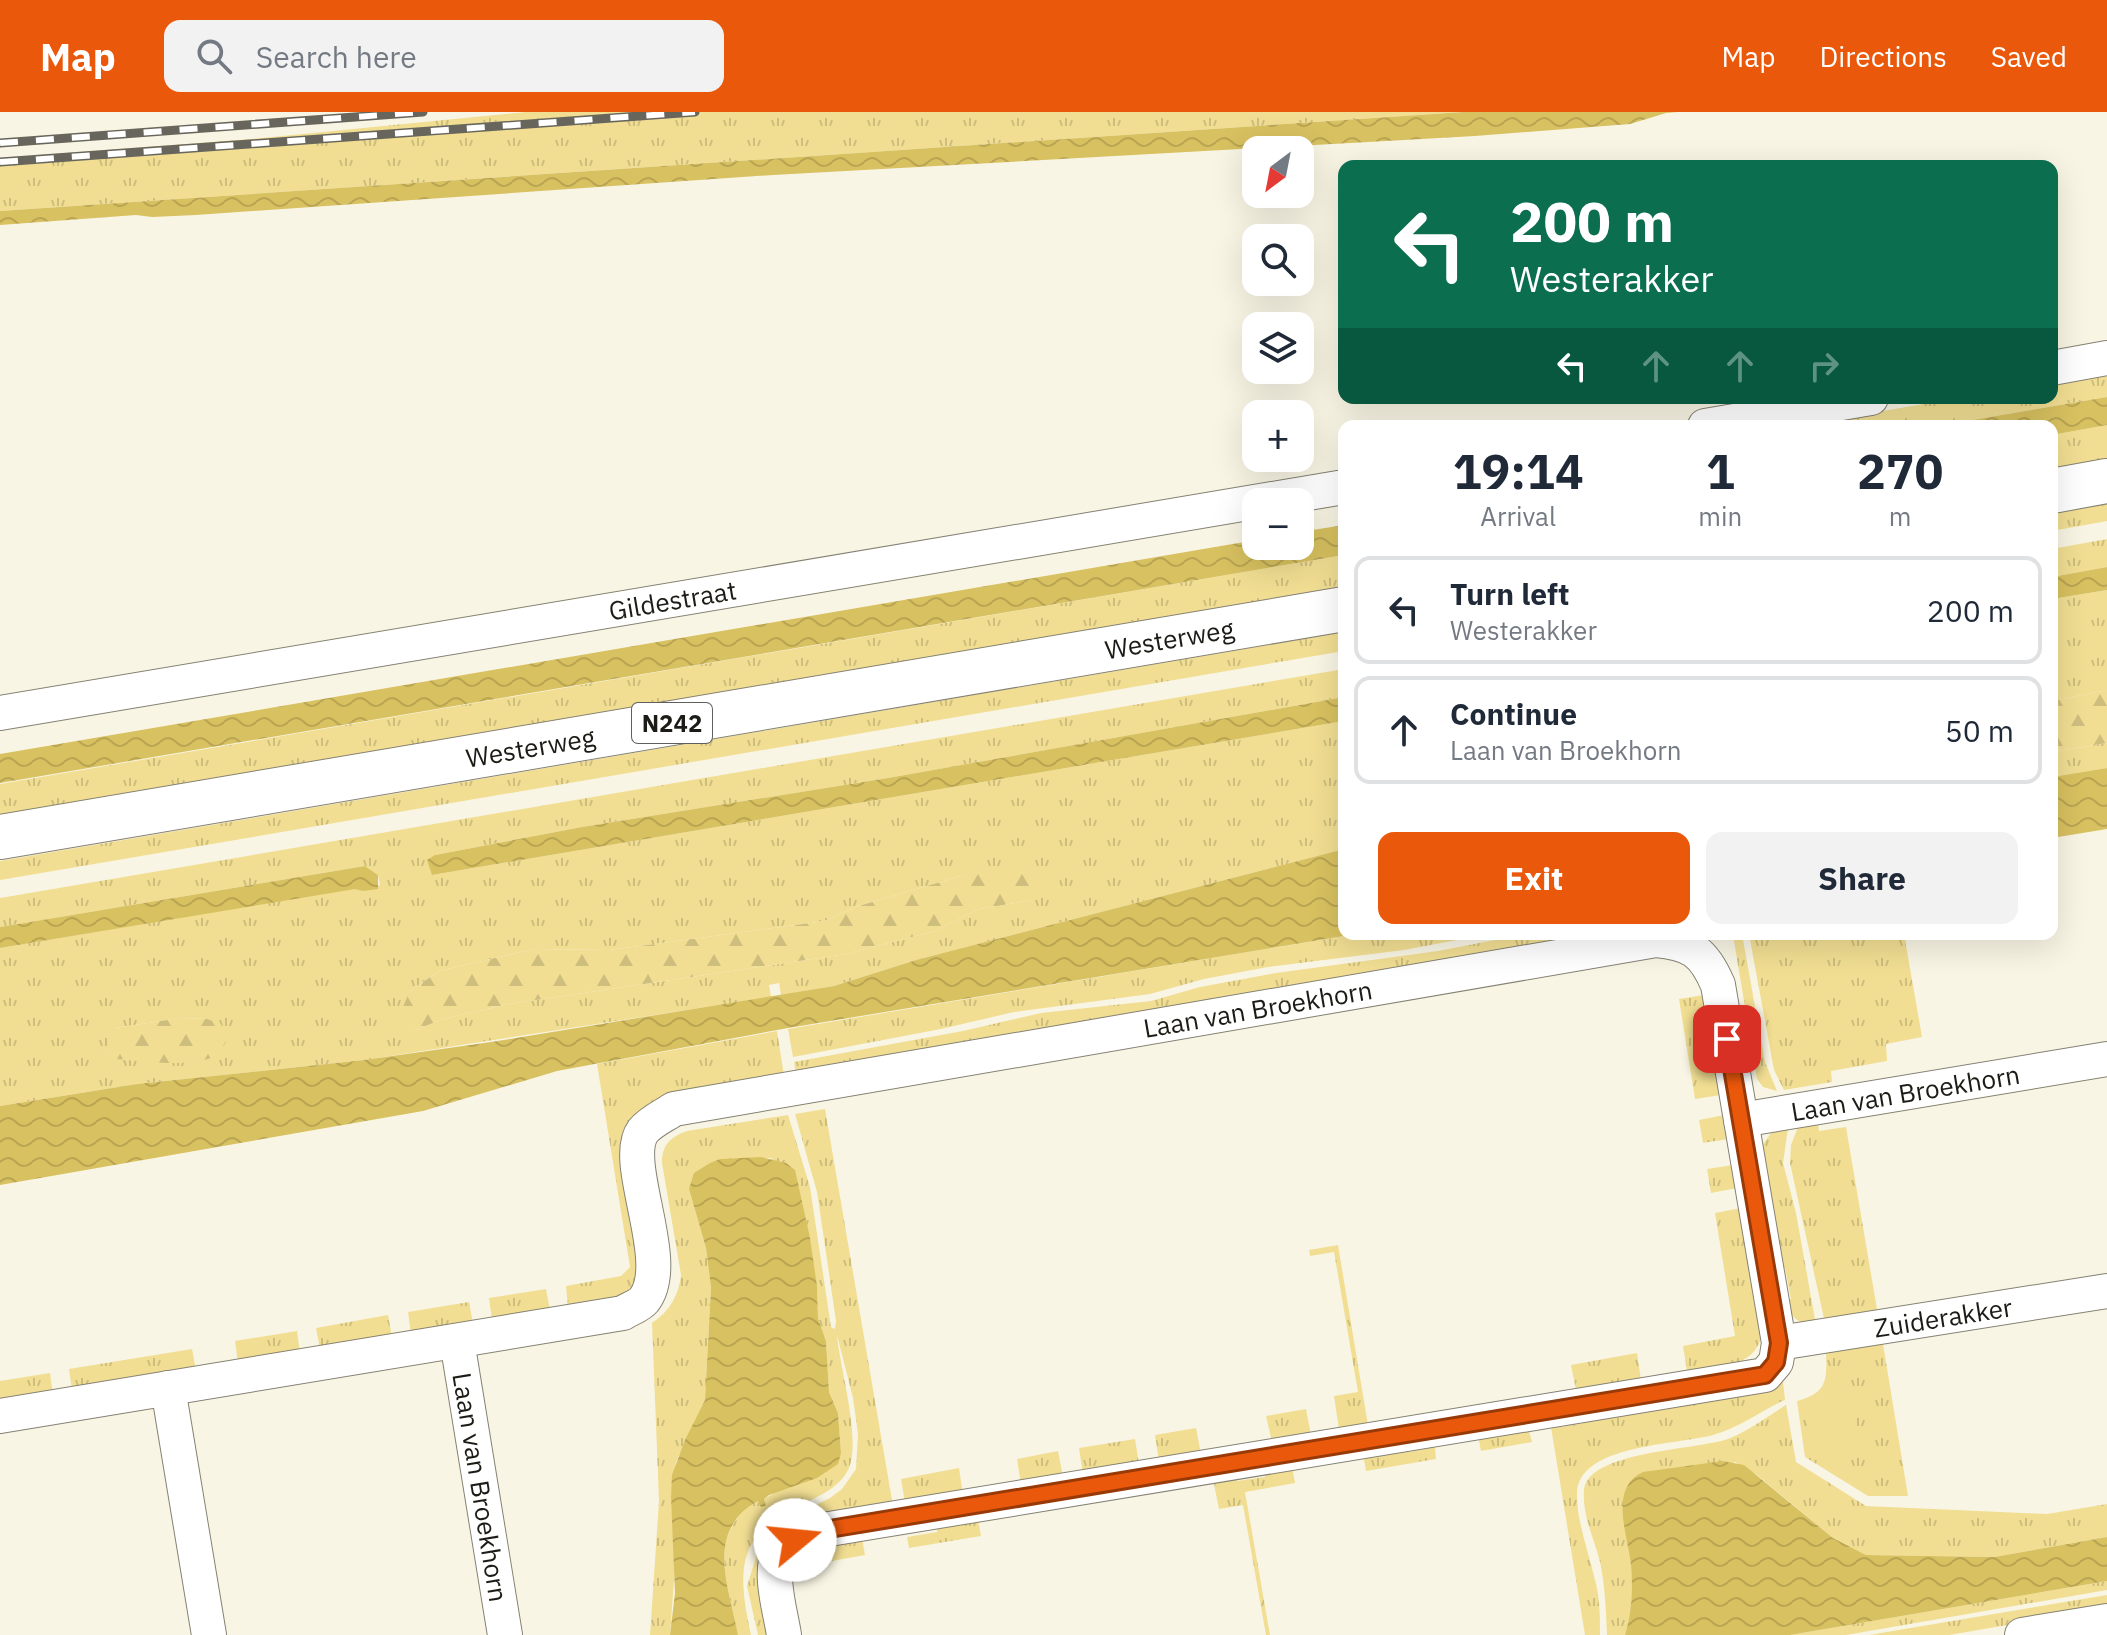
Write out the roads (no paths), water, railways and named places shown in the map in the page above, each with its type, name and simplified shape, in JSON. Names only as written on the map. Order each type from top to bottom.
[{"type":"main road","points":[[2058,490],[2107,481]]},
{"type":"main road","name":"Westerweg","points":[[0,837],[1338,610]]},
{"type":"street","points":[[2058,367],[2107,358]]},
{"type":"street","points":[[1741,420],[1835,404]]},
{"type":"street","name":"Gildestraat","points":[[0,713],[1338,488]]},
{"type":"street","name":"Laan van Broekhorn","points":[[0,1416],[623,1313],[643,1302],[651,1285],[653,1263],[637,1153],[643,1131],[674,1109],[1656,940],[1680,942],[1698,953],[1710,967],[1718,985],[1741,1120],[2107,1059]]},
{"type":"street","points":[[784,1635],[774,1569],[779,1553],[811,1532],[1765,1375],[1776,1362],[1779,1343],[1741,1120]]},
{"type":"street","name":"Zuiderakker","points":[[1779,1343],[2107,1291]]},
{"type":"street","name":"Laan van Broekhorn","points":[[457,1341],[505,1635]]},
{"type":"street","points":[[168,1388],[209,1635]]},
{"type":"street","points":[[2022,1635],[2107,1621]]},
{"type":"water","points":[[1463,112],[1678,112],[1630,124],[1475,136],[1314,145],[1314,136],[1242,136],[1242,149],[773,175],[196,215],[136,215],[0,225],[0,211]]},
{"type":"water","points":[[2107,397],[2107,425],[2058,434],[2058,420],[1972,420]]},
{"type":"water","points":[[1338,526],[1338,556],[0,783],[0,754],[1242,542],[1242,560],[1314,560],[1314,530]]},
{"type":"water","points":[[2107,567],[2107,590],[2058,598],[2058,576]]},
{"type":"water","points":[[1338,698],[1338,722],[432,875],[427,860],[435,855],[582,827],[888,778]]},
{"type":"water","points":[[2107,768],[2107,829],[2058,837],[2058,776]]},
{"type":"water","points":[[1338,851],[1338,937],[788,1028],[557,1071],[423,1111],[0,1185],[0,1106],[137,1084],[364,1060],[491,1042],[834,986],[916,960]]},
{"type":"water","points":[[365,866],[378,875],[378,889],[355,889],[0,948],[0,927]]},
{"type":"water","points":[[761,1157],[786,1163],[795,1170],[810,1238],[818,1318],[826,1341],[829,1392],[838,1413],[841,1453],[838,1464],[817,1478],[769,1495],[764,1499],[766,1506],[761,1507],[758,1501],[741,1513],[731,1528],[724,1561],[738,1635],[670,1635],[675,1593],[672,1475],[705,1400],[711,1288],[706,1248],[689,1189],[694,1173],[710,1163],[720,1159]]},
{"type":"water","points":[[1723,1461],[1744,1465],[1833,1538],[1866,1555],[1994,1557],[2107,1537],[2107,1581],[1790,1635],[1625,1635],[1631,1609],[1632,1582],[1623,1513],[1626,1489],[1632,1479],[1643,1472]]},
{"type":"railway","points":[[0,143],[423,112]]},
{"type":"railway","points":[[0,162],[695,112]]}]
